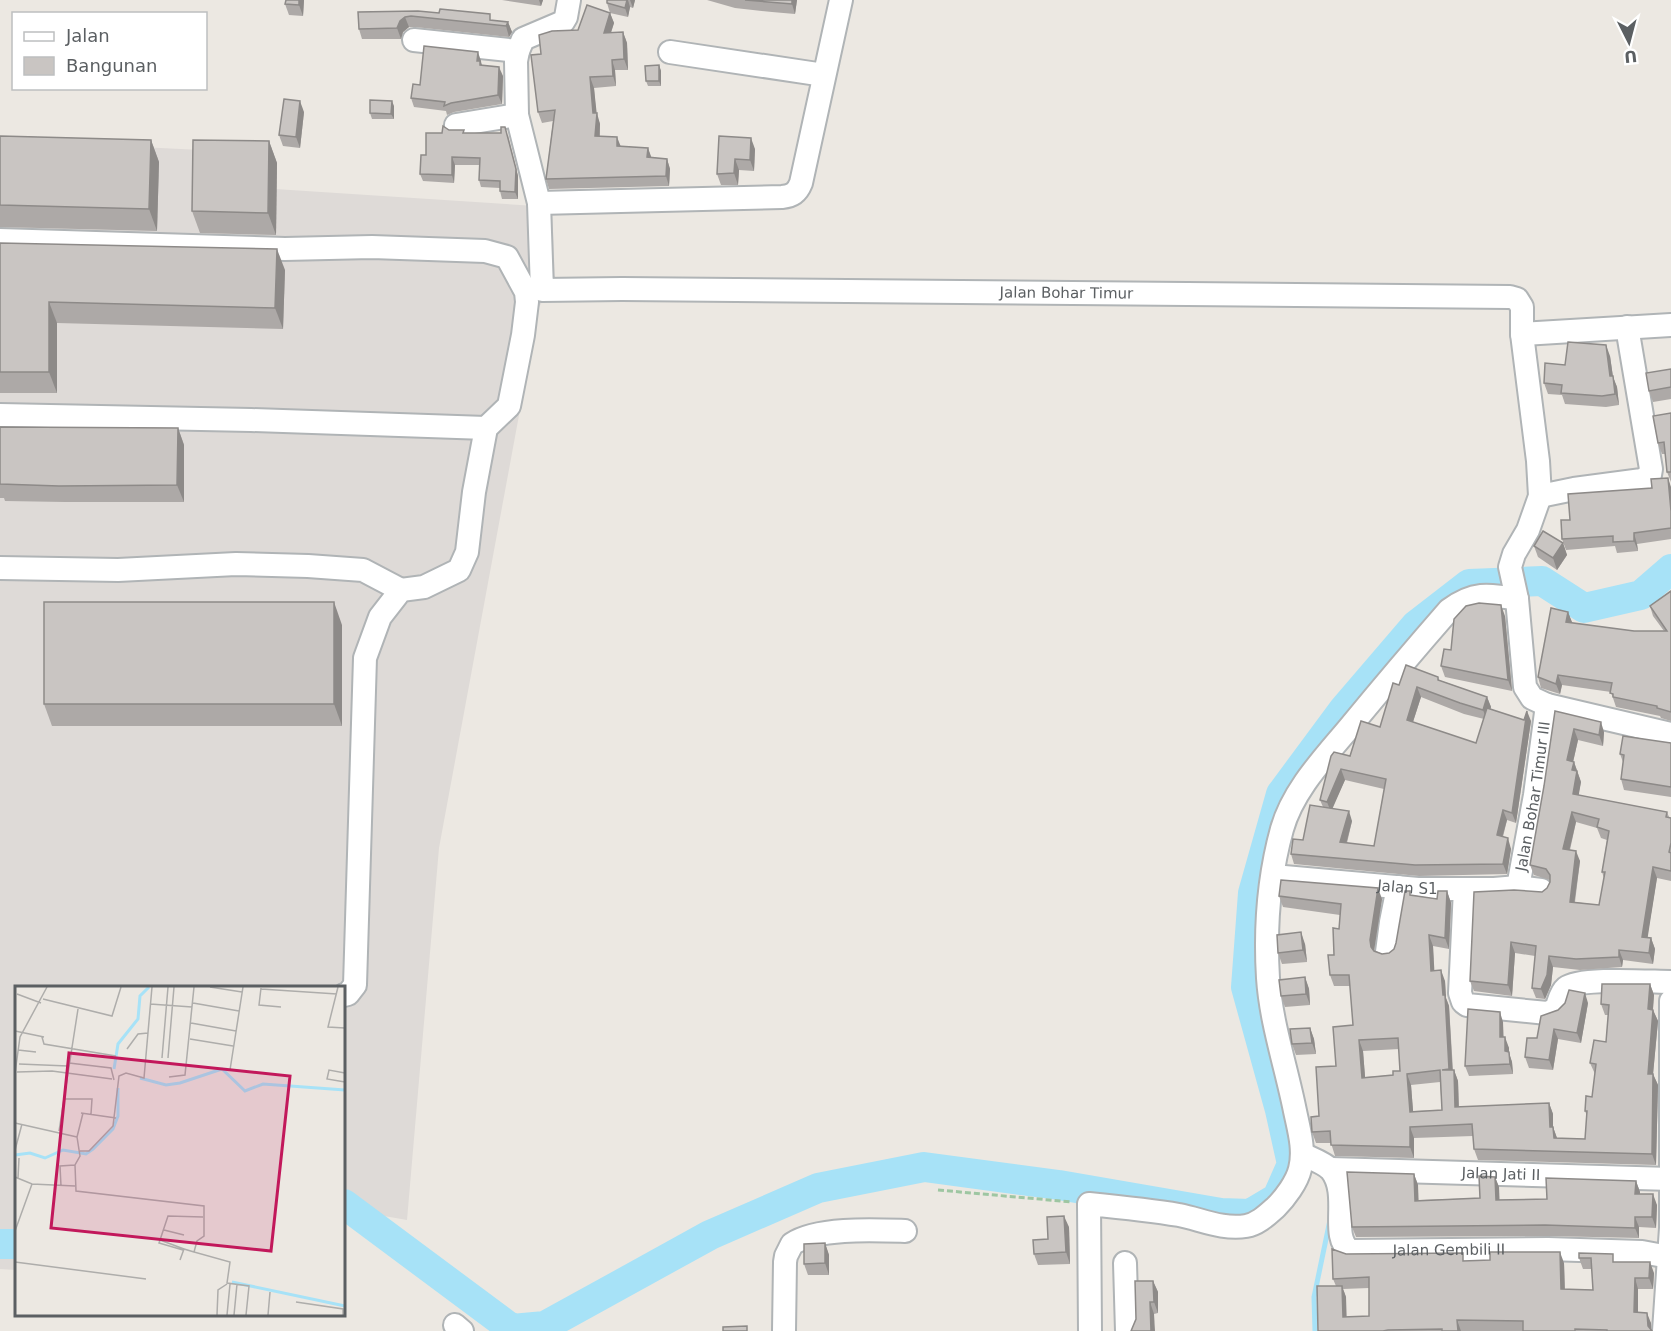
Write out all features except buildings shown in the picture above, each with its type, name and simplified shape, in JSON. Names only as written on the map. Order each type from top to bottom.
[{"type":"street","points":[[0,568],[118,570],[236,564],[308,566],[363,570],[401,590],[424,587],[459,570],[467,552],[474,492],[486,428],[509,406],[527,302],[534,291],[539,203],[517,115],[518,51],[521,41],[526,37],[562,22],[566,17],[569,0]]},
{"type":"street","points":[[539,203],[789,196],[798,191],[840,0]]},
{"type":"street","points":[[414,40],[518,51]]},
{"type":"street","points":[[670,52],[824,75]]},
{"type":"street","points":[[456,125],[517,115]]},
{"type":"street","points":[[0,240],[274,249],[372,247],[485,251],[507,257],[534,291]]},
{"type":"street","name":"Jalan Bohar Timur","points":[[534,291],[622,289],[1510,297],[1517,299],[1522,307],[1522,334]]},
{"type":"street","points":[[1671,325],[1522,334],[1538,461],[1540,496],[1528,530],[1514,554],[1510,567],[1516,596],[1525,687],[1532,698],[1547,705],[1671,734]]},
{"type":"street","points":[[1540,496],[1642,480],[1650,475],[1641,402],[1627,327]]},
{"type":"street","points":[[0,415],[486,428]]},
{"type":"street","points":[[345,995],[355,986],[365,658],[380,617],[401,590]]},
{"type":"street","points":[[1090,1331],[1089,1204],[1180,1216],[1220,1225],[1246,1226],[1264,1217],[1279,1204],[1301,1162],[1302,1142],[1271,1012],[1266,942],[1273,876],[1285,820],[1298,795],[1324,759],[1442,618],[1459,603],[1470,598],[1516,596]]},
{"type":"street","name":"Jalan Bohar Timur III","points":[[1518,887],[1531,818],[1547,705]]},
{"type":"street","name":"Jalan S1","points":[[1273,876],[1398,887],[1465,889],[1518,887],[1541,890]]},
{"type":"street","points":[[1387,952],[1390,922],[1398,887]]},
{"type":"street","points":[[1465,889],[1460,993],[1463,1002],[1467,1005],[1547,1013],[1556,1009],[1562,993],[1571,985],[1588,982],[1671,982]]},
{"type":"street","points":[[1664,1331],[1671,1228],[1671,1001]]},
{"type":"street","points":[[1301,1162],[1331,1169]]},
{"type":"street","name":"Jalan Jati II","points":[[1331,1169],[1670,1179]]},
{"type":"street","name":"Jalan Gembili II","points":[[1331,1169],[1341,1192],[1340,1238],[1343,1246],[1350,1251],[1548,1249],[1642,1252],[1669,1257]]},
{"type":"street","points":[[784,1331],[785,1262],[792,1244],[807,1238],[857,1230],[905,1231]]},
{"type":"street","points":[[1125,1263],[1127,1331]]},
{"type":"path","points":[[938,1190],[1089,1204]]},
{"type":"shaded area","points":[[0,140],[262,153],[275,189],[552,207],[555,281],[539,307],[439,848],[407,1220],[345,1209],[345,986],[15,986],[15,1270],[0,1269]]},
{"type":"waterway","points":[[345,1205],[512,1329],[545,1326],[710,1235],[818,1188],[924,1167],[1059,1185],[1221,1213],[1250,1214],[1277,1198],[1292,1164],[1280,1110],[1246,987],[1253,893],[1281,794],[1344,709],[1416,625],[1469,584],[1542,581],[1584,608],[1641,595],[1671,569]]},
{"type":"waterway","points":[[1315,1331],[1314,1297],[1330,1220]]},
{"type":"waterway","points":[[0,1244],[15,1244]]}]
